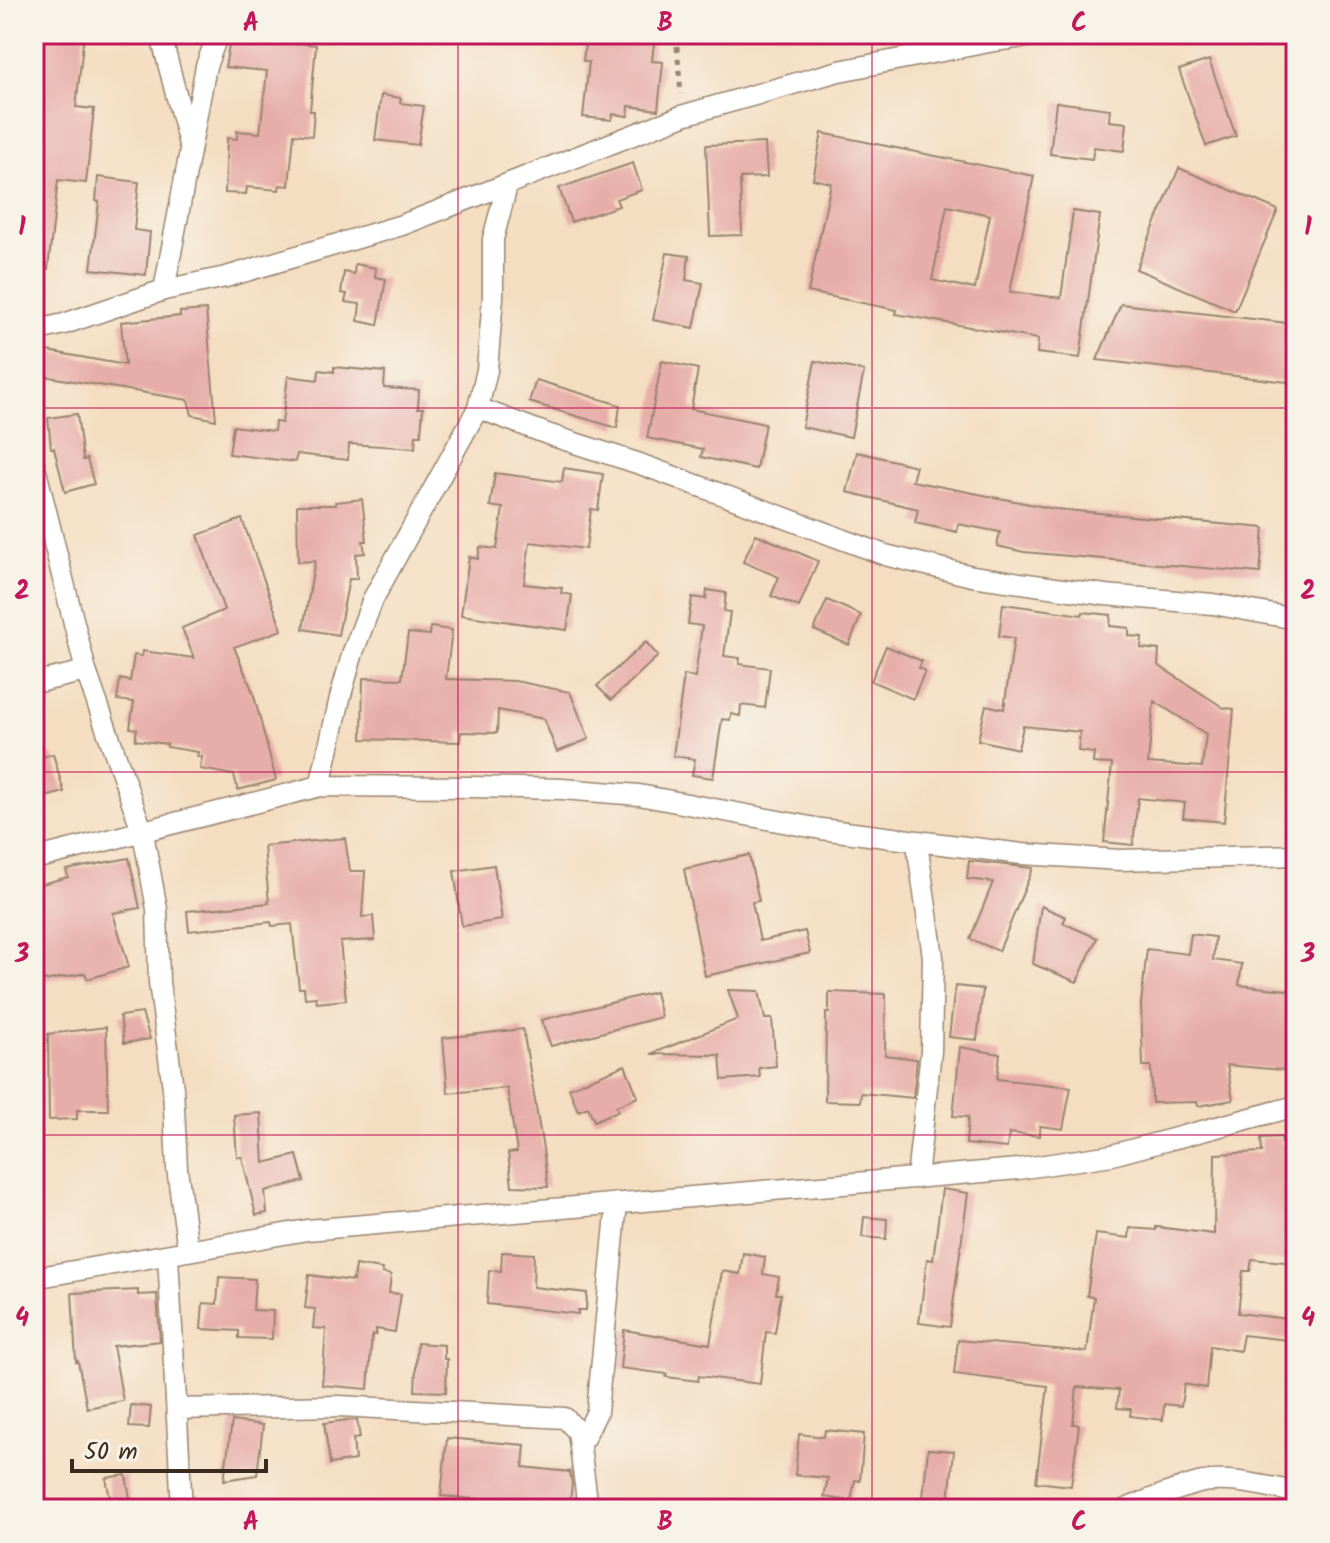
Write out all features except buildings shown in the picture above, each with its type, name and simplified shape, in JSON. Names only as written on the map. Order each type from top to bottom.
[{"type":"street","points":[[164,290],[206,66],[218,34]]},
{"type":"street","points":[[34,331],[164,290],[226,277],[402,225],[684,115],[839,71],[994,41],[1048,34]]},
{"type":"street","points":[[161,36],[190,148]]},
{"type":"street","points":[[320,786],[344,683],[373,599],[478,408],[487,370],[493,297],[493,239],[507,186]]},
{"type":"street","points":[[478,408],[885,555],[972,576],[1105,595],[1213,604],[1296,619]]},
{"type":"street","points":[[34,463],[86,671],[143,833],[157,909],[159,982],[173,1088],[177,1168],[188,1250]]},
{"type":"street","points":[[34,683],[86,671]]},
{"type":"street","points":[[34,859],[320,786],[547,789],[639,795],[821,829],[1022,854],[1120,860],[1296,855]]},
{"type":"street","points":[[917,843],[933,957],[931,1051],[917,1178]]},
{"type":"street","points":[[34,1278],[307,1230],[1018,1169],[1112,1155],[1296,1106]]},
{"type":"street","points":[[177,1409],[339,1406],[547,1415],[565,1418],[584,1438],[597,1412],[617,1203]]},
{"type":"street","points":[[168,1256],[182,1509]]},
{"type":"street","points":[[578,1432],[587,1500],[591,1509]]},
{"type":"street","points":[[1126,1509],[1206,1482],[1240,1483],[1296,1492]]},
{"type":"path","points":[[676,34],[684,115]]}]
